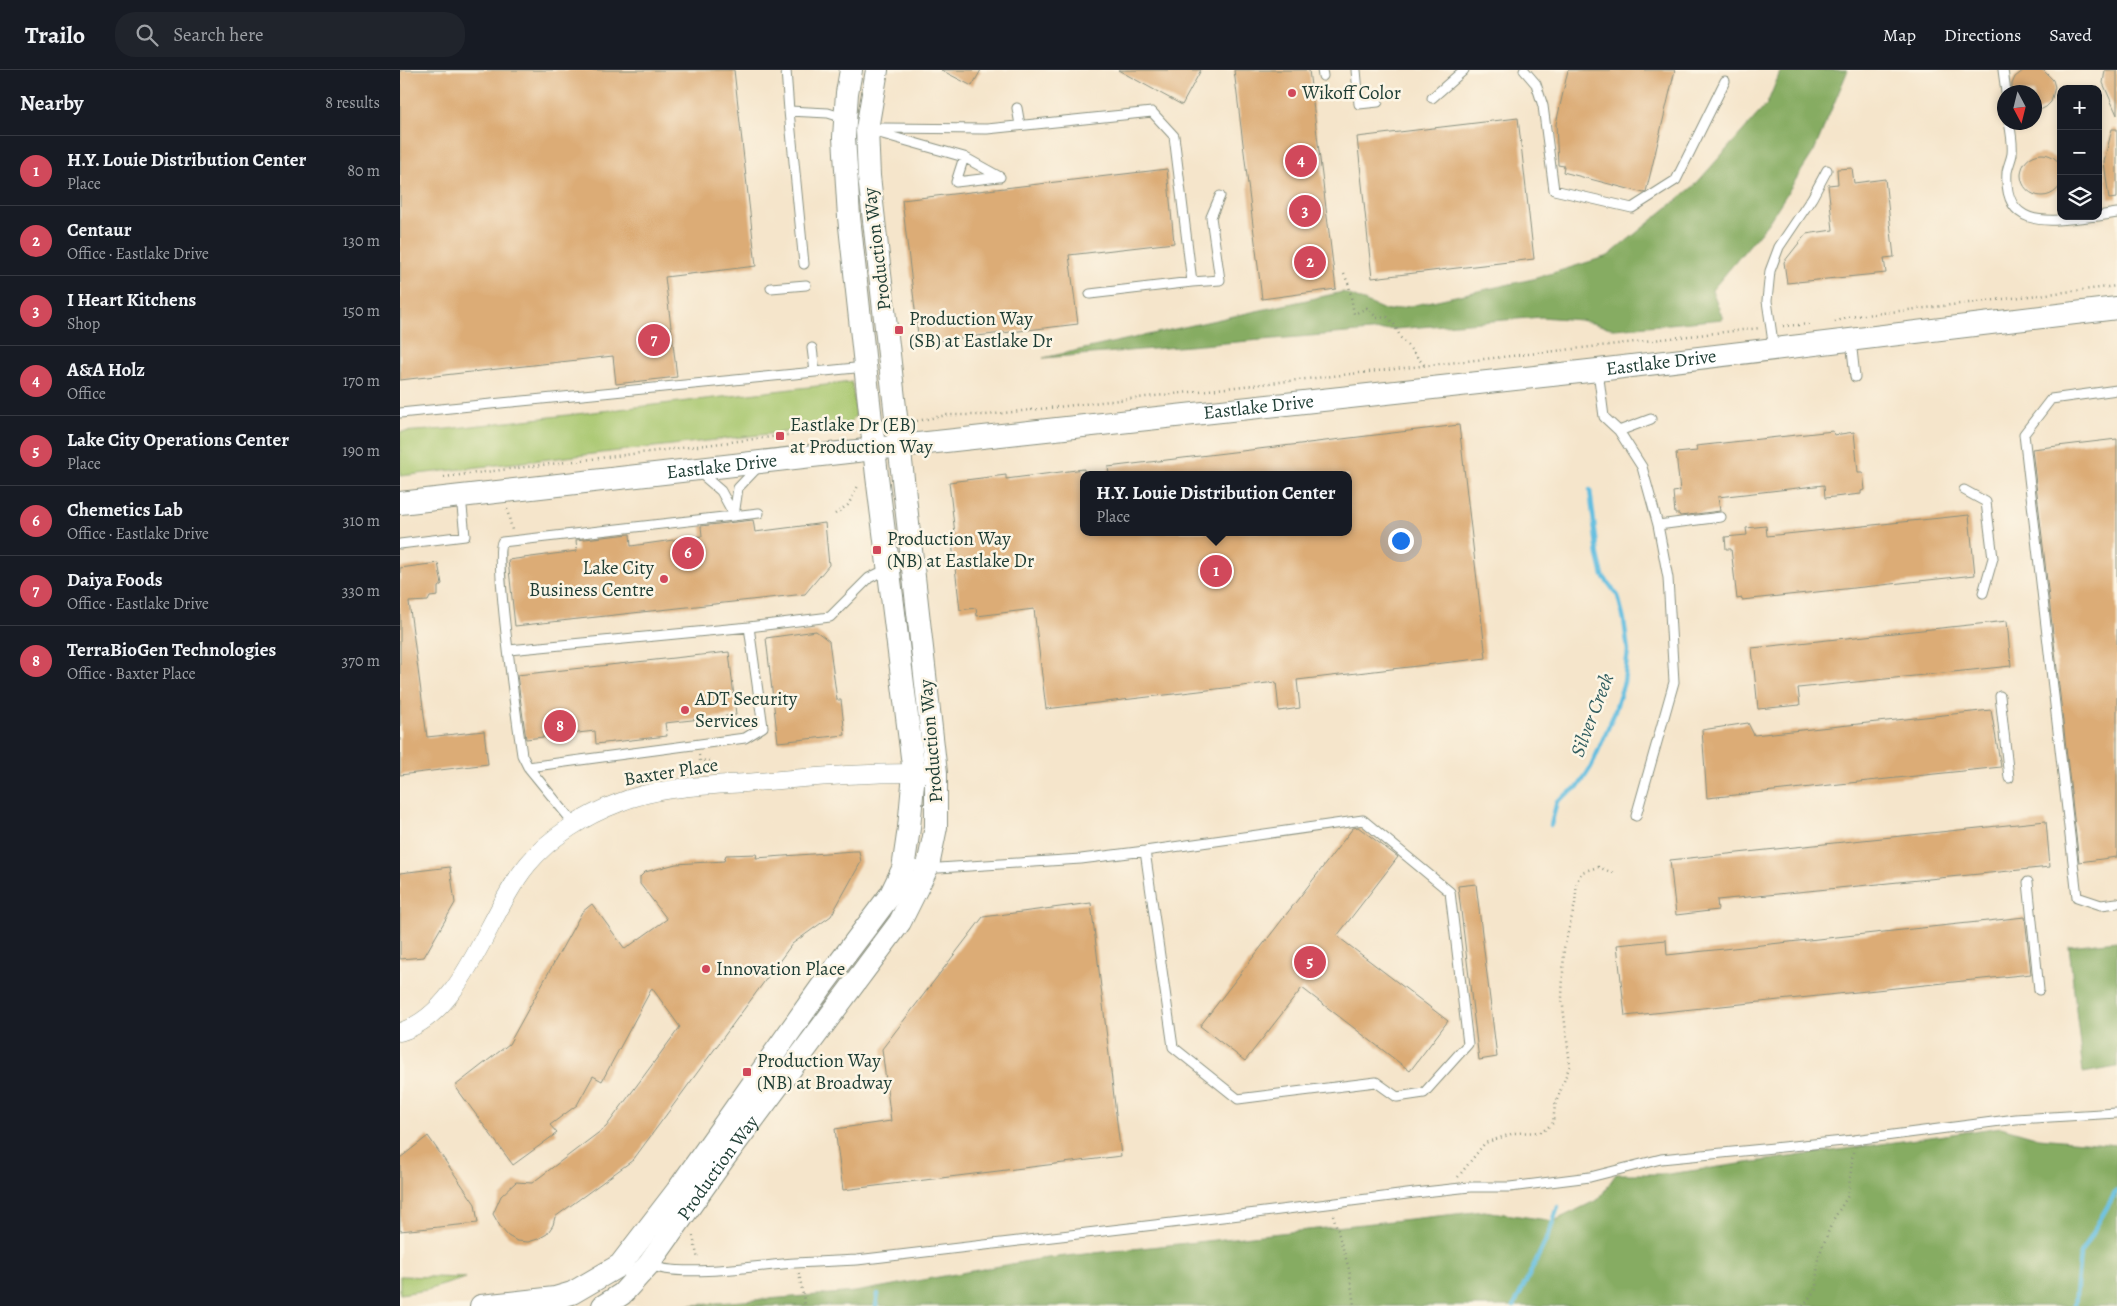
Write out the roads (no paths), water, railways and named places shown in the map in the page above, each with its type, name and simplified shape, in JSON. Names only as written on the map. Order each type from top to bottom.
[{"type":"street","name":"Production Way","points":[[564,1301],[620,1265],[677,1190],[822,986],[891,894],[904,864],[914,773],[874,449],[849,217],[855,124],[851,70]]},
{"type":"street","name":"Production Way","points":[[603,1306],[622,1294],[649,1264],[900,922],[928,866],[936,827],[936,773],[871,194],[855,124],[877,70]]},
{"type":"street","name":"Eastlake Drive","points":[[400,503],[899,446],[1598,370],[2117,308]]},
{"type":"street","name":"Baxter Place","points":[[400,1032],[417,1025],[444,1003],[528,864],[551,841],[619,802],[682,788],[853,774],[936,773]]},
{"type":"street","points":[[481,1306],[564,1301]]},
{"type":"lane","points":[[786,70],[804,264]]},
{"type":"lane","points":[[1356,70],[1359,104],[1378,102]]},
{"type":"lane","points":[[1432,98],[1464,70]]},
{"type":"lane","points":[[1524,70],[1536,84],[1543,106],[1554,190],[1632,208],[1676,180],[1725,81]]},
{"type":"lane","points":[[2003,70],[2005,85]]},
{"type":"lane","points":[[1017,108],[1020,126]]},
{"type":"lane","points":[[789,111],[828,113],[855,124],[964,157],[1000,177],[956,182],[964,157]]},
{"type":"lane","points":[[855,124],[882,128],[987,129],[1152,112],[1174,136],[1192,282]]},
{"type":"lane","points":[[2010,130],[2012,153],[2007,186],[2010,200],[2020,214],[2042,222],[2061,220]]},
{"type":"lane","points":[[1774,349],[1767,301],[1770,271],[1779,247],[1812,198],[1827,170]]},
{"type":"lane","points":[[1090,294],[1220,280],[1211,217],[1220,196]]},
{"type":"lane","points":[[2102,215],[2117,213]]},
{"type":"lane","points":[[771,288],[806,285]]},
{"type":"lane","points":[[1851,340],[1855,377]]},
{"type":"lane","points":[[812,348],[815,372]]},
{"type":"lane","points":[[400,413],[866,367]]},
{"type":"lane","points":[[1598,370],[1604,417],[1619,431],[1642,467],[1658,525],[1668,578],[1674,682],[1636,816]]},
{"type":"lane","points":[[2117,390],[2051,399],[2024,434],[2077,897],[2101,905],[2117,903]]},
{"type":"lane","points":[[1619,431],[1651,419]]},
{"type":"lane","points":[[734,516],[738,488],[762,462]]},
{"type":"lane","points":[[696,469],[722,491],[734,516]]},
{"type":"lane","points":[[1964,490],[1986,502],[1993,558],[1984,593]]},
{"type":"lane","points":[[400,544],[466,536],[461,496]]},
{"type":"lane","points":[[576,826],[528,767],[522,755],[499,563],[502,542],[759,513]]},
{"type":"lane","points":[[1658,525],[1721,516]]},
{"type":"lane","points":[[509,650],[749,627],[830,617],[869,578],[890,568]]},
{"type":"lane","points":[[528,767],[745,738],[762,727],[749,627]]},
{"type":"lane","points":[[2000,696],[2009,778]]},
{"type":"lane","points":[[904,864],[939,868],[1082,859],[1363,820],[1450,892],[1468,1044],[1424,1093],[1397,1097],[1376,1082],[1238,1098],[1173,1047],[1146,851]]},
{"type":"lane","points":[[2028,882],[2040,990]]},
{"type":"lane","points":[[649,1264],[657,1269],[700,1271],[857,1260],[1448,1189],[1510,1187],[1590,1177],[1661,1160],[1854,1140],[2016,1119],[2117,1113]]},
{"type":"waterway","name":"Silver Creek","points":[[1551,825],[1557,801],[1579,786],[1591,767],[1614,714],[1624,682],[1628,651],[1624,620],[1618,596],[1603,576],[1598,555],[1590,490]]},
{"type":"waterway","points":[[2075,1306],[2080,1254],[2117,1190]]},
{"type":"waterway","name":"Silver Creek","points":[[1514,1306],[1549,1234],[1558,1207]]},
{"type":"waterway","points":[[876,1306],[878,1294]]},
{"type":"place","name":"Wikoff Color","points":[[1292,93]]},
{"type":"place","name":"A&A Holz","points":[[1301,161]]},
{"type":"place","name":"I Heart Kitchens","points":[[1305,211]]},
{"type":"place","name":"Centaur","points":[[1310,262]]},
{"type":"place","name":"Production Way (SB) at Eastlake Dr","points":[[899,330]]},
{"type":"place","name":"Daiya Foods","points":[[654,340]]},
{"type":"place","name":"Eastlake Dr (EB) at Production Way","points":[[780,436]]},
{"type":"place","name":"Production Way (NB) at Eastlake Dr","points":[[877,550]]},
{"type":"place","name":"Chemetics Lab","points":[[688,553]]},
{"type":"place","name":"H.Y. Louie Distribution Center","points":[[1216,571]]},
{"type":"place","name":"Lake City Business Centre","points":[[664,579]]},
{"type":"place","name":"ADT Security Services","points":[[685,710]]},
{"type":"place","name":"TerraBioGen Technologies","points":[[560,726]]},
{"type":"place","name":"Lake City Operations Center","points":[[1310,962]]},
{"type":"place","name":"Innovation Place","points":[[706,969]]},
{"type":"place","name":"Production Way (NB) at Broadway","points":[[747,1072]]}]
